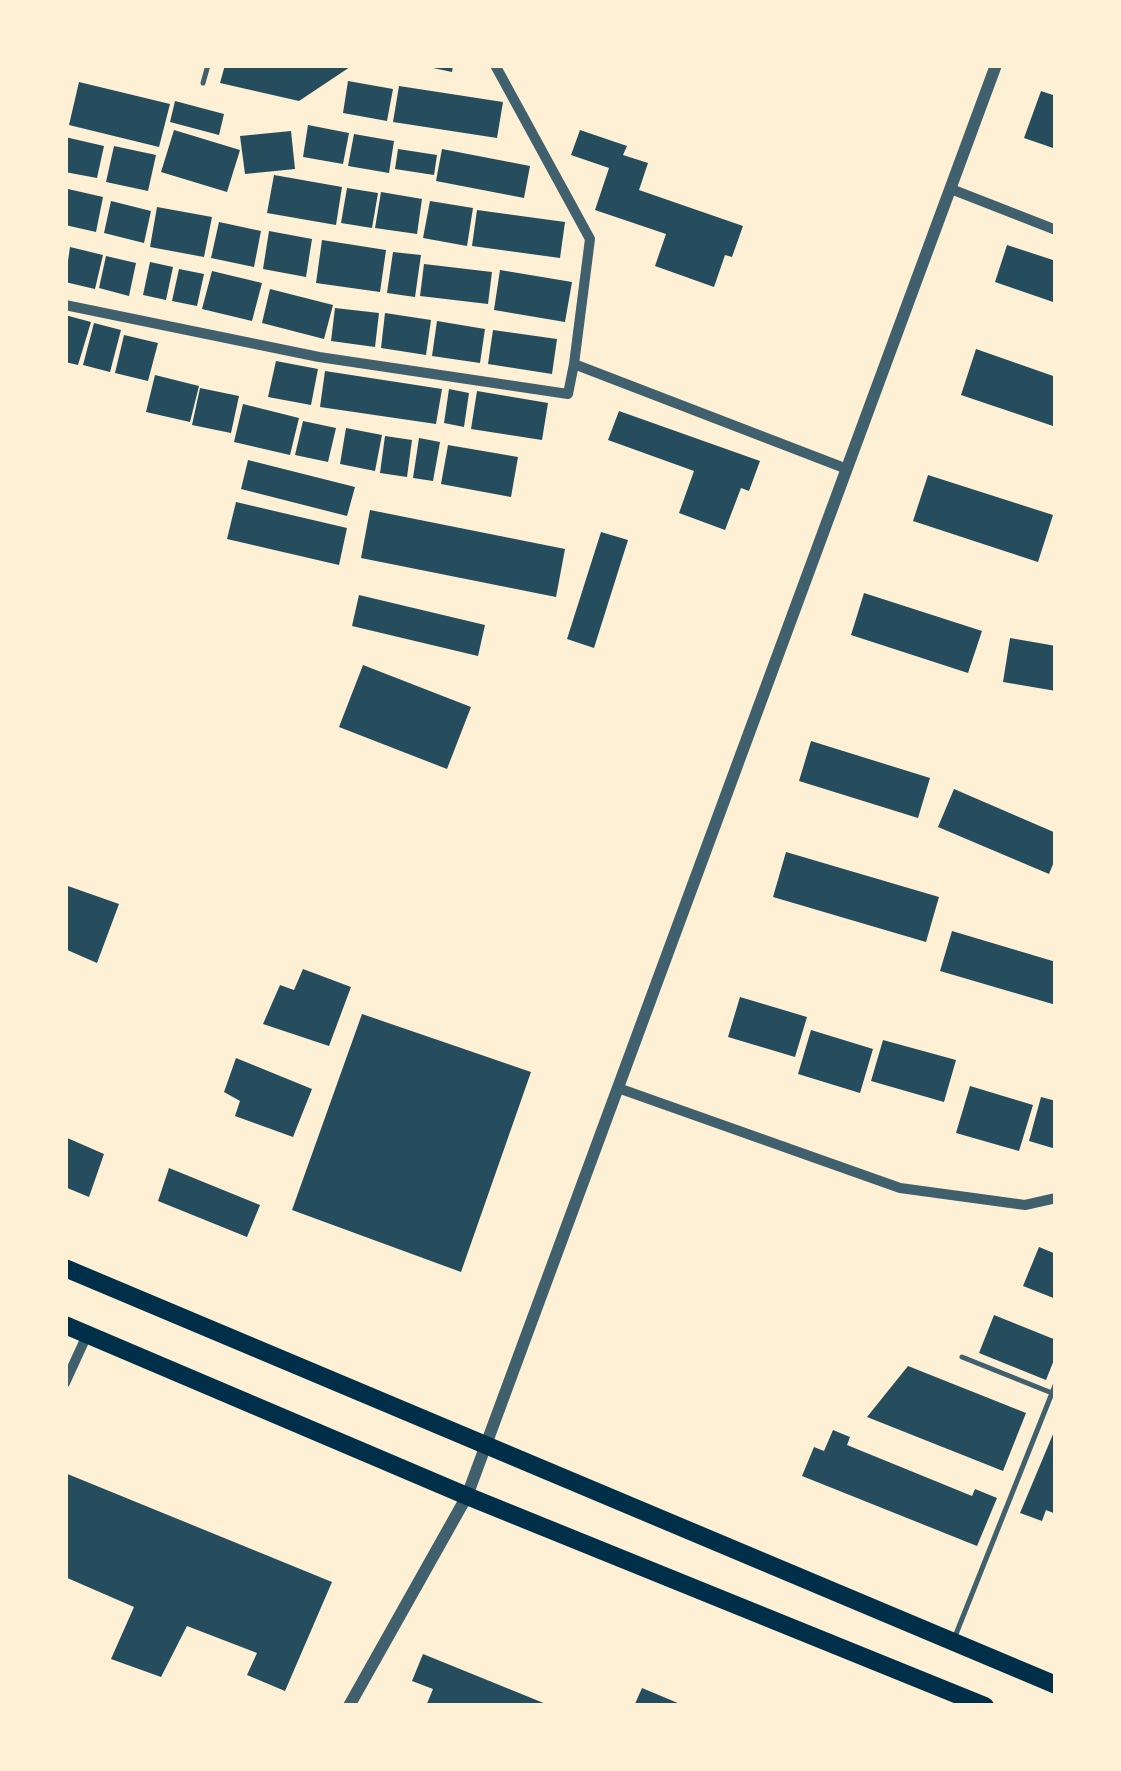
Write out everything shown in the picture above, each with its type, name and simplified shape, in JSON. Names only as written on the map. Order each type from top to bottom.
[{"type":"main road","points":[[65,1268],[1056,1684]]},
{"type":"main road","points":[[65,1326],[467,1496],[985,1706]]},
{"type":"street","points":[[65,305],[319,358],[568,394],[590,239],[495,65]]},
{"type":"street","points":[[348,1706],[467,1496],[996,65]]},
{"type":"street","points":[[951,189],[1056,230]]},
{"type":"street","points":[[574,364],[847,469]]},
{"type":"street","points":[[618,1088],[900,1188],[1025,1204],[1056,1198]]},
{"type":"street","points":[[65,1384],[87,1335]]},
{"type":"lane","points":[[203,84],[208,65]]},
{"type":"lane","points":[[962,1357],[1052,1393]]},
{"type":"lane","points":[[953,1642],[1056,1383]]},
{"type":"building","points":[[225,65],[353,65],[299,101],[220,83]]},
{"type":"building","points":[[419,65],[453,65],[452,72]]},
{"type":"building","points":[[348,81],[393,89],[387,121],[343,113]]},
{"type":"building","points":[[79,82],[170,104],[159,147],[69,125]]},
{"type":"building","points":[[399,86],[503,102],[497,138],[393,122]]},
{"type":"building","points":[[1041,91],[1056,96],[1056,149],[1024,138]]},
{"type":"building","points":[[175,101],[224,114],[219,135],[170,122]]},
{"type":"building","points":[[308,125],[349,133],[343,164],[303,157]]},
{"type":"building","points":[[174,130],[240,150],[227,192],[161,172]]},
{"type":"building","points":[[580,130],[627,146],[623,155],[648,163],[639,190],[743,226],[732,257],[725,255],[714,287],[655,266],[666,234],[595,210],[609,168],[571,155]]},
{"type":"building","points":[[291,131],[295,169],[245,174],[240,136]]},
{"type":"building","points":[[354,134],[394,141],[389,173],[348,166]]},
{"type":"building","points":[[65,137],[104,146],[97,178],[65,172]]},
{"type":"building","points":[[114,146],[156,155],[148,191],[106,182]]},
{"type":"building","points":[[398,149],[437,155],[434,175],[395,169]]},
{"type":"building","points":[[442,149],[530,166],[524,198],[436,181]]},
{"type":"building","points":[[274,175],[342,187],[336,225],[267,213]]},
{"type":"building","points":[[347,188],[378,193],[372,228],[341,223]]},
{"type":"building","points":[[68,189],[103,197],[96,232],[65,225]]},
{"type":"building","points":[[381,192],[422,199],[417,234],[375,228]]},
{"type":"building","points":[[111,201],[151,211],[144,243],[104,233]]},
{"type":"building","points":[[430,201],[473,208],[467,246],[423,238]]},
{"type":"building","points":[[157,207],[212,217],[204,257],[150,247]]},
{"type":"building","points":[[477,210],[565,222],[560,258],[472,246]]},
{"type":"building","points":[[219,222],[261,231],[254,267],[211,258]]},
{"type":"building","points":[[269,231],[312,239],[306,277],[263,269]]},
{"type":"building","points":[[322,240],[386,250],[380,292],[316,283]]},
{"type":"building","points":[[1007,245],[1056,261],[1056,303],[995,282]]},
{"type":"building","points":[[70,247],[103,255],[95,289],[65,282]]},
{"type":"building","points":[[393,252],[421,255],[415,297],[387,293]]},
{"type":"building","points":[[106,256],[136,263],[129,296],[99,288]]},
{"type":"building","points":[[150,262],[173,267],[166,300],[143,295]]},
{"type":"building","points":[[424,264],[492,272],[488,304],[420,296]]},
{"type":"building","points":[[179,269],[204,274],[197,306],[172,301]]},
{"type":"building","points":[[500,270],[572,282],[565,322],[494,310]]},
{"type":"building","points":[[212,271],[262,283],[252,321],[202,309]]},
{"type":"building","points":[[270,289],[333,305],[324,339],[262,323]]},
{"type":"building","points":[[335,308],[379,313],[375,347],[331,341]]},
{"type":"building","points":[[385,313],[431,320],[426,355],[381,348]]},
{"type":"building","points":[[65,315],[91,322],[78,365],[65,362]]},
{"type":"building","points":[[437,321],[485,329],[480,363],[432,356]]},
{"type":"building","points":[[94,323],[121,330],[110,372],[83,365]]},
{"type":"building","points":[[493,330],[557,339],[552,374],[488,364]]},
{"type":"building","points":[[124,335],[158,343],[148,381],[115,373]]},
{"type":"building","points":[[976,349],[1056,377],[1056,427],[961,395]]},
{"type":"building","points":[[276,361],[318,369],[311,405],[268,397]]},
{"type":"building","points":[[325,371],[442,389],[436,424],[320,407]]},
{"type":"building","points":[[155,375],[199,386],[190,422],[146,412]]},
{"type":"building","points":[[200,388],[239,396],[231,433],[192,425]]},
{"type":"building","points":[[449,389],[469,393],[464,427],[444,423]]},
{"type":"building","points":[[477,391],[548,403],[542,440],[471,429]]},
{"type":"building","points":[[243,404],[299,418],[290,455],[234,442]]},
{"type":"building","points":[[619,411],[760,461],[749,491],[741,488],[725,530],[679,513],[694,471],[608,440]]},
{"type":"building","points":[[303,421],[336,428],[328,462],[295,455]]},
{"type":"building","points":[[346,428],[382,435],[375,471],[340,464]]},
{"type":"building","points":[[385,436],[412,440],[407,477],[380,473]]},
{"type":"building","points":[[419,438],[440,442],[433,481],[413,478]]},
{"type":"building","points":[[448,445],[518,457],[511,497],[441,484]]},
{"type":"building","points":[[248,460],[355,487],[347,516],[241,489]]},
{"type":"building","points":[[928,475],[1053,515],[1038,562],[913,521]]},
{"type":"building","points":[[236,502],[347,528],[339,565],[227,539]]},
{"type":"building","points":[[370,510],[565,549],[556,597],[361,558]]},
{"type":"building","points":[[601,532],[628,540],[594,648],[567,639]]},
{"type":"building","points":[[864,593],[982,631],[968,673],[851,635]]},
{"type":"building","points":[[359,595],[485,625],[478,656],[352,626]]},
{"type":"building","points":[[1010,638],[1056,646],[1056,691],[1003,682]]},
{"type":"building","points":[[363,665],[471,707],[447,769],[339,727]]},
{"type":"building","points":[[811,741],[930,778],[918,818],[799,781]]},
{"type":"building","points":[[954,789],[1056,833],[1056,857],[1049,874],[938,827]]},
{"type":"building","points":[[786,852],[939,897],[926,942],[773,897]]},
{"type":"building","points":[[65,885],[119,904],[97,963],[65,949]]},
{"type":"building","points":[[952,931],[1056,962],[1056,1005],[940,971]]},
{"type":"building","points":[[303,969],[351,987],[329,1046],[263,1024],[280,985],[294,990]]},
{"type":"building","points":[[740,997],[807,1017],[795,1057],[728,1037]]},
{"type":"building","points":[[362,1014],[531,1072],[461,1272],[292,1210]]},
{"type":"building","points":[[811,1030],[873,1049],[860,1093],[798,1074]]},
{"type":"building","points":[[883,1040],[956,1060],[944,1102],[871,1081]]},
{"type":"building","points":[[236,1058],[312,1089],[293,1137],[235,1116],[240,1101],[224,1092]]},
{"type":"building","points":[[970,1086],[1033,1105],[1019,1151],[956,1133]]},
{"type":"building","points":[[1041,1097],[1056,1101],[1056,1149],[1029,1141]]},
{"type":"building","points":[[65,1137],[104,1154],[89,1197],[65,1187]]},
{"type":"building","points":[[169,1168],[260,1205],[247,1237],[158,1201]]},
{"type":"building","points":[[1039,1247],[1056,1254],[1056,1299],[1023,1286]]},
{"type":"building","points":[[994,1315],[1056,1340],[1056,1355],[1046,1380],[979,1353]]},
{"type":"building","points":[[908,1366],[1026,1413],[1003,1471],[867,1417]]},
{"type":"building","points":[[1056,1427],[1056,1514],[1046,1510],[1042,1521],[1020,1513]]},
{"type":"building","points":[[833,1430],[850,1437],[847,1445],[972,1496],[975,1489],[997,1498],[977,1546],[802,1476],[814,1447],[824,1451]]},
{"type":"building","points":[[65,1473],[332,1582],[285,1691],[247,1675],[257,1653],[187,1626],[161,1677],[111,1659],[134,1607],[65,1577]]},
{"type":"building","points":[[423,1654],[551,1706],[426,1706],[433,1689],[412,1681]]},
{"type":"building","points":[[642,1688],[685,1706],[634,1706]]}]
